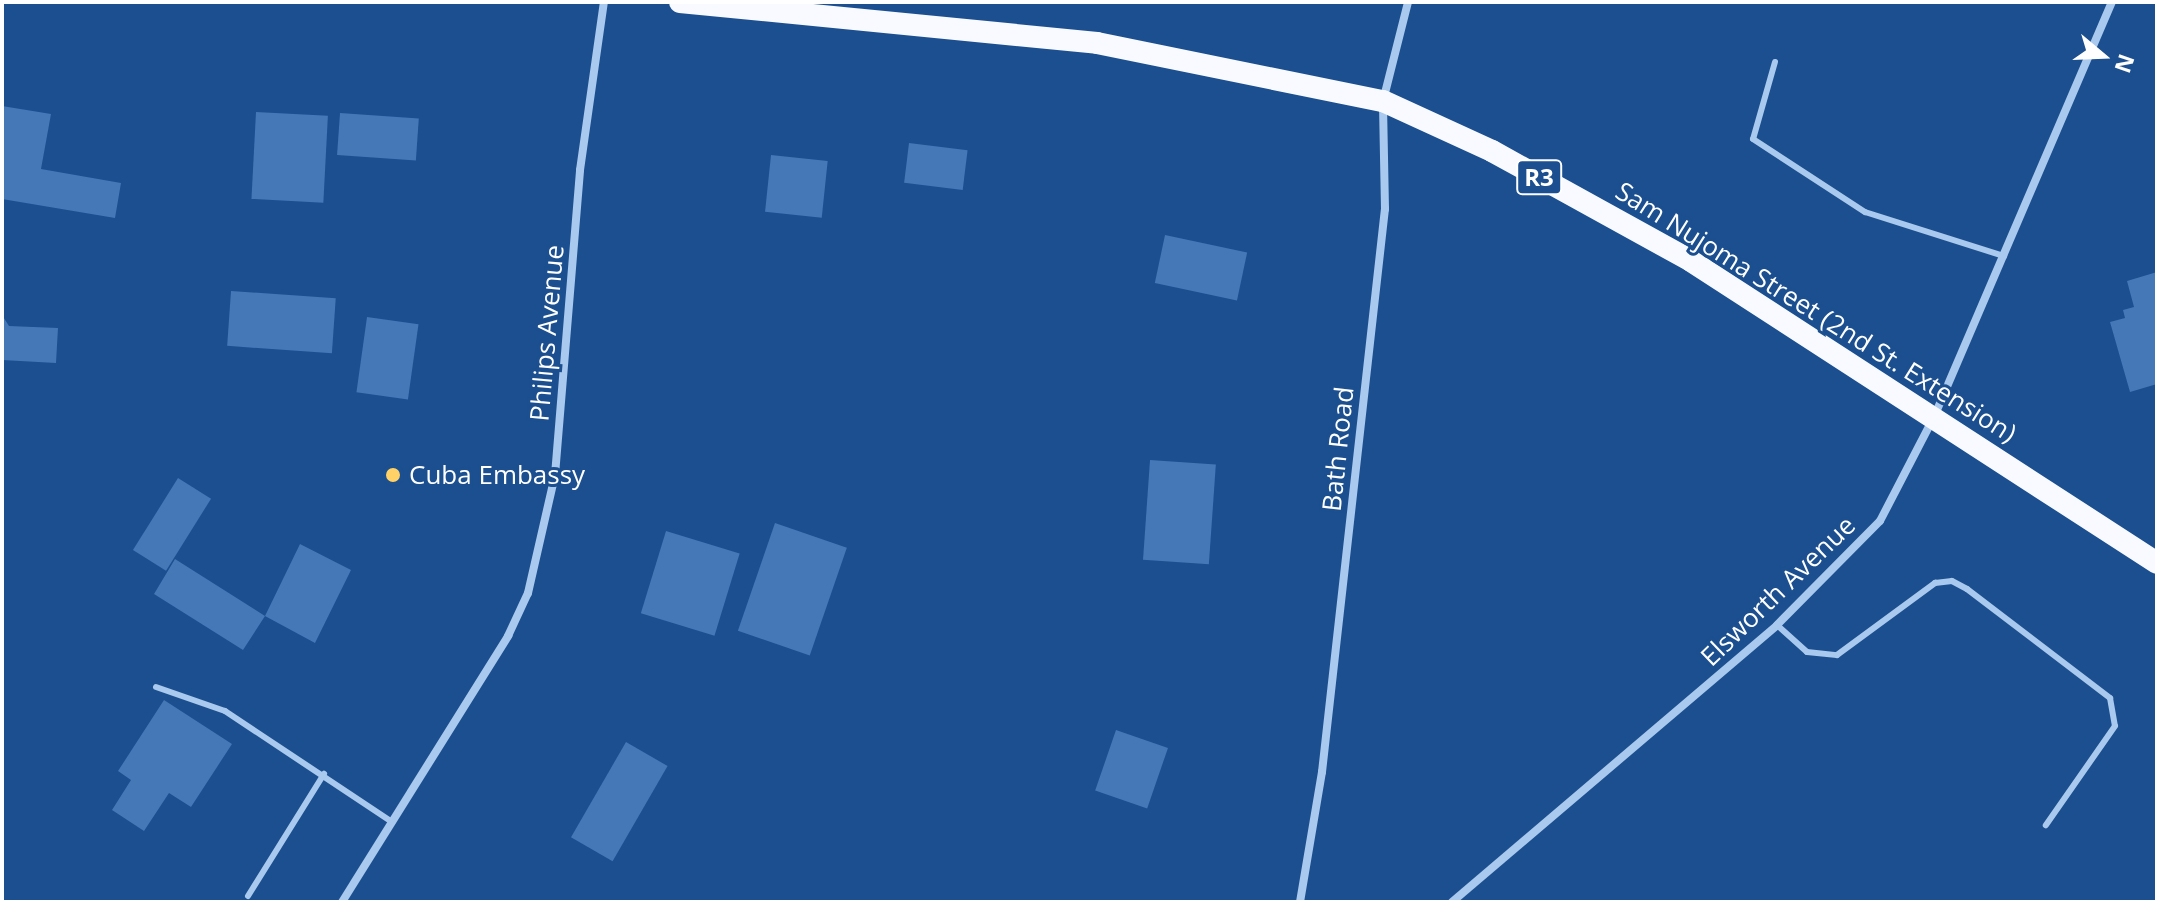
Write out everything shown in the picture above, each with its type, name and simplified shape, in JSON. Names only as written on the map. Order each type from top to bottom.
[{"type":"highway","name":"Sam Nujoma Street (2nd St. Extension)","points":[[680,2],[1097,43],[1383,101],[1492,151],[1627,225],[1934,417],[2157,563]]},
{"type":"street","name":"Philips Avenue","points":[[342,902],[508,636],[528,593],[547,521],[580,170],[604,2]]},
{"type":"street","name":"Bath Road","points":[[1300,902],[1322,772],[1385,209],[1383,101],[1408,2]]},
{"type":"street","name":"Elsworth Avenue","points":[[1452,902],[1777,625],[1880,521],[1934,417],[2112,2]]},
{"type":"lane","points":[[1775,62],[1753,139],[1865,212],[2004,256]]},
{"type":"lane","points":[[1777,625],[1807,652],[1837,655],[1935,583],[1952,581],[1967,589],[2110,698],[2115,726],[2046,825]]},
{"type":"lane","points":[[156,687],[225,711],[392,822]]},
{"type":"lane","points":[[248,896],[324,774]]},
{"type":"building","points":[[2,106],[51,114],[41,169],[121,183],[115,218],[2,199]]},
{"type":"building","points":[[256,112],[328,116],[323,203],[251,199]]},
{"type":"building","points":[[340,113],[419,119],[416,160],[337,155]]},
{"type":"building","points":[[909,143],[968,150],[963,190],[904,183]]},
{"type":"building","points":[[771,155],[828,161],[822,218],[765,212]]},
{"type":"building","points":[[1165,235],[1247,252],[1237,300],[1155,283]]},
{"type":"building","points":[[2157,272],[2157,384],[2130,392],[2110,322],[2125,318],[2123,310],[2134,307],[2127,281]]},
{"type":"building","points":[[231,291],[336,298],[332,353],[227,346]]},
{"type":"building","points":[[2,315],[9,326],[58,328],[56,363],[2,360]]},
{"type":"building","points":[[367,317],[418,324],[408,399],[356,392]]},
{"type":"building","points":[[1150,460],[1216,465],[1209,564],[1143,560]]},
{"type":"building","points":[[178,478],[211,499],[166,571],[133,550]]},
{"type":"building","points":[[775,523],[847,548],[810,656],[738,631]]},
{"type":"building","points":[[666,531],[740,554],[714,636],[641,613]]},
{"type":"building","points":[[300,544],[351,570],[315,643],[265,616]]},
{"type":"building","points":[[175,559],[265,616],[243,650],[154,594]]},
{"type":"building","points":[[164,700],[232,744],[191,807],[169,793],[144,831],[112,810],[131,780],[118,771]]},
{"type":"building","points":[[1116,730],[1168,748],[1147,808],[1095,791]]},
{"type":"building","points":[[626,742],[668,766],[613,861],[571,837]]},
{"type":"place","name":"Cuba Embassy","points":[[393,475]]}]
